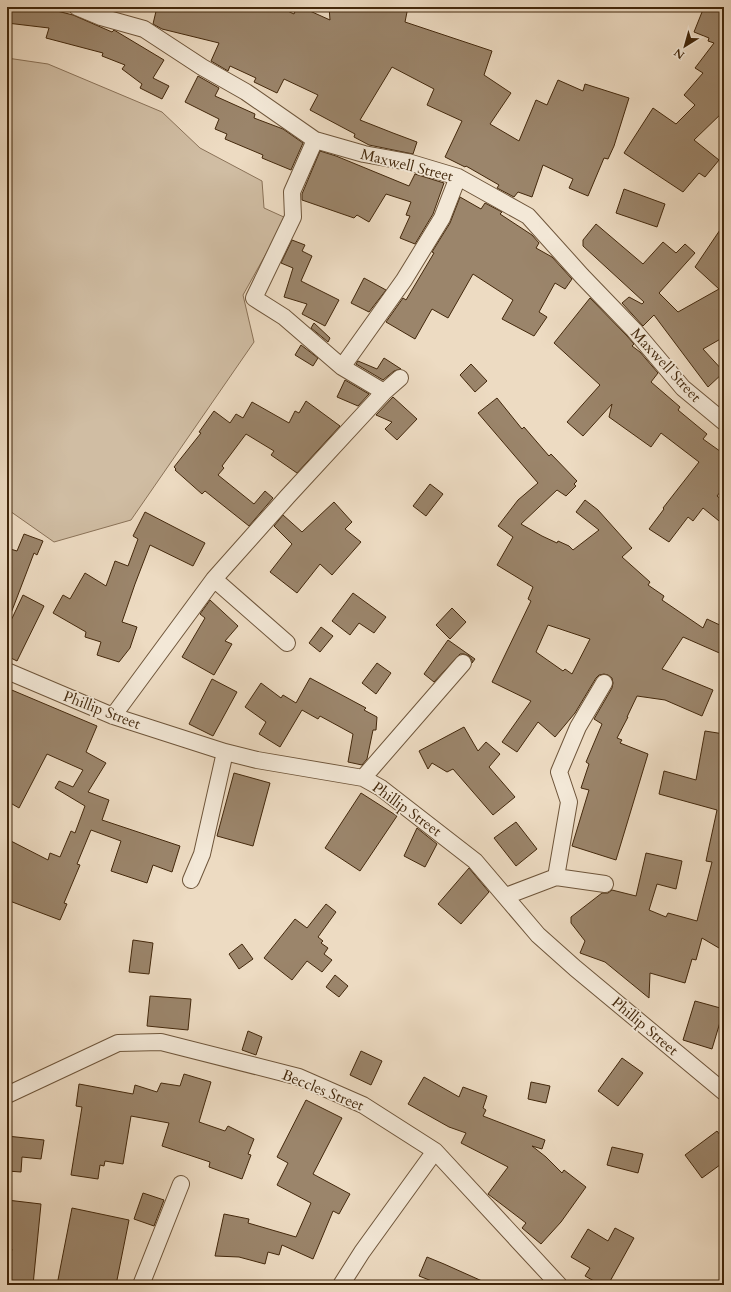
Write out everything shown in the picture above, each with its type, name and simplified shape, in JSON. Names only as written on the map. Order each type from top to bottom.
[{"type":"street","name":"Maxwell Street","points":[[78,7],[101,17],[144,29],[202,67],[246,92],[315,140],[364,154],[408,162],[458,177],[528,216],[582,276],[634,330],[683,388],[724,422]]},
{"type":"street","points":[[315,140],[292,192],[293,217],[254,298],[284,317],[342,367],[384,392]]},
{"type":"street","points":[[342,367],[404,280],[442,218],[458,177]]},
{"type":"street","points":[[113,716],[214,579],[384,392],[400,378]]},
{"type":"street","points":[[214,579],[287,643]]},
{"type":"street","points":[[363,778],[463,663]]},
{"type":"street","name":"Phillip Street","points":[[7,671],[113,716],[225,752],[257,760],[363,778],[381,788],[475,860],[538,935],[575,968],[724,1092]]},
{"type":"street","points":[[556,877],[569,802],[559,772],[578,727],[604,683]]},
{"type":"street","points":[[191,880],[202,854],[225,752]]},
{"type":"street","points":[[506,896],[556,877],[605,884]]},
{"type":"street","name":"Beccles Street","points":[[7,1095],[118,1043],[161,1042],[298,1078],[363,1105],[435,1151],[559,1285]]},
{"type":"street","points":[[341,1285],[362,1252],[435,1151]]},
{"type":"street","points":[[141,1285],[180,1184]]},
{"type":"shaded area","points":[[7,58],[48,64],[162,112],[200,148],[262,181],[264,208],[286,218],[243,295],[254,342],[131,520],[54,542],[7,509]]},
{"type":"building","points":[[7,7],[49,7],[49,9],[73,15],[112,32],[114,30],[164,60],[153,78],[169,86],[162,99],[140,88],[142,84],[122,69],[125,65],[102,56],[103,53],[46,38],[49,28],[7,23]]},
{"type":"building","points":[[157,7],[279,7],[294,14],[297,7],[301,7],[330,20],[329,7],[408,7],[405,22],[492,51],[484,75],[511,93],[490,124],[519,141],[536,100],[547,105],[558,80],[583,91],[585,84],[629,98],[614,146],[608,159],[604,158],[588,196],[569,188],[573,179],[543,165],[532,197],[518,192],[514,197],[497,188],[499,185],[466,166],[465,167],[445,157],[462,121],[427,105],[434,89],[392,67],[360,120],[417,142],[413,154],[369,145],[354,137],[355,134],[310,110],[318,95],[284,79],[277,93],[254,82],[256,78],[230,66],[228,71],[211,61],[219,43],[162,29],[153,24]]},
{"type":"building","points":[[704,7],[724,7],[724,111],[694,140],[719,160],[705,177],[699,173],[683,192],[624,153],[653,108],[676,124],[695,105],[684,95],[703,73],[695,68],[714,43],[708,41],[709,38],[694,32]]},
{"type":"building","points":[[198,76],[219,88],[215,96],[255,114],[254,118],[283,129],[303,143],[291,170],[262,158],[263,155],[225,139],[227,134],[215,129],[219,119],[185,102]]},
{"type":"building","points":[[320,151],[336,156],[409,186],[415,174],[444,183],[433,214],[415,244],[400,238],[410,216],[406,215],[411,202],[386,194],[369,222],[357,215],[354,218],[302,200],[302,194]]},
{"type":"building","points":[[624,189],[665,204],[657,227],[616,213]]},
{"type":"building","points":[[460,197],[481,209],[485,203],[502,212],[500,214],[532,235],[539,243],[536,248],[552,257],[572,279],[565,289],[555,283],[539,312],[547,317],[534,336],[502,319],[513,300],[473,274],[448,318],[432,309],[415,339],[386,322],[403,298],[406,300],[434,253],[432,252],[450,223]]},
{"type":"building","points":[[596,224],[643,264],[663,242],[676,253],[685,244],[695,253],[659,293],[678,312],[719,289],[695,267],[724,224],[724,337],[703,349],[724,372],[708,387],[654,315],[643,326],[622,303],[629,297],[642,304],[644,302],[583,246],[583,240]]},
{"type":"building","points":[[292,240],[305,245],[302,251],[312,256],[301,281],[339,300],[325,326],[302,314],[307,304],[284,297],[293,268],[281,263]]},
{"type":"building","points":[[364,278],[386,290],[369,312],[351,303]]},
{"type":"building","points":[[590,298],[627,336],[634,344],[632,346],[640,352],[658,373],[651,382],[680,407],[678,410],[707,434],[703,439],[724,454],[724,487],[717,496],[724,502],[724,525],[703,508],[693,521],[688,517],[669,542],[649,529],[664,509],[663,508],[699,462],[661,433],[651,447],[609,417],[612,404],[583,436],[567,422],[600,385],[554,343]]},
{"type":"building","points":[[314,323],[330,338],[328,342],[311,328]]},
{"type":"building","points":[[301,345],[318,358],[313,366],[295,355]]},
{"type":"building","points":[[384,358],[401,369],[394,371],[383,380],[356,364],[358,361],[377,369]]},
{"type":"building","points":[[471,364],[487,381],[475,392],[460,375]]},
{"type":"building","points":[[345,380],[369,394],[358,406],[337,397]]},
{"type":"building","points":[[393,397],[417,419],[397,440],[385,429],[392,422],[376,415]]},
{"type":"building","points":[[497,398],[522,429],[524,427],[549,456],[551,454],[577,481],[574,484],[576,486],[566,496],[557,490],[521,524],[557,543],[558,541],[569,546],[573,550],[599,530],[576,512],[585,500],[598,510],[632,548],[622,557],[650,582],[648,585],[664,596],[662,600],[703,628],[707,619],[724,627],[724,655],[683,637],[662,669],[713,690],[702,716],[665,700],[637,696],[617,738],[622,740],[620,743],[648,754],[616,860],[572,846],[589,790],[581,788],[589,764],[586,762],[602,724],[594,719],[612,688],[612,678],[604,674],[599,675],[596,678],[575,713],[555,737],[538,722],[517,752],[502,742],[531,701],[492,682],[531,601],[528,599],[533,587],[497,565],[513,537],[498,526],[518,500],[538,483],[478,413]],"holes":[[[548,625],[590,639],[572,674],[565,669],[563,671],[536,652]]]},
{"type":"building","points":[[306,401],[340,426],[297,473],[271,455],[274,451],[246,434],[222,466],[224,468],[218,475],[254,504],[265,491],[273,498],[249,526],[205,491],[202,494],[175,470],[176,469],[174,467],[201,433],[199,432],[214,411],[230,423],[236,414],[243,418],[252,402],[289,423],[295,411],[299,413]]},
{"type":"building","points":[[430,484],[443,494],[426,516],[413,506]]},
{"type":"building","points":[[334,502],[352,522],[345,529],[361,542],[332,575],[320,564],[297,593],[270,572],[292,544],[274,526],[283,515],[302,532]]},
{"type":"building","points":[[145,512],[205,543],[193,566],[150,545],[122,622],[137,627],[130,648],[119,662],[97,655],[101,642],[85,637],[86,632],[53,613],[63,595],[70,599],[85,573],[106,586],[115,561],[128,566],[138,539],[133,536]]},
{"type":"building","points":[[24,534],[43,541],[37,555],[34,553],[7,621],[7,548],[17,551]]},
{"type":"building","points":[[353,593],[386,617],[374,633],[359,623],[350,635],[332,621]]},
{"type":"building","points":[[23,595],[44,606],[17,661],[7,656],[7,629]]},
{"type":"building","points":[[210,600],[238,626],[225,641],[232,644],[214,675],[182,657],[205,618],[200,614]]},
{"type":"building","points":[[452,608],[466,622],[450,639],[436,625]]},
{"type":"building","points":[[321,627],[333,636],[320,652],[309,643]]},
{"type":"building","points":[[448,640],[475,659],[472,663],[469,656],[460,654],[434,682],[424,674]]},
{"type":"building","points":[[377,663],[391,673],[376,694],[362,683]]},
{"type":"building","points":[[310,678],[366,708],[364,710],[377,717],[376,730],[373,730],[367,759],[362,765],[348,762],[353,734],[320,716],[318,719],[302,710],[280,747],[259,734],[266,722],[245,707],[261,683],[281,698],[283,695],[296,703]]},
{"type":"building","points":[[212,679],[237,692],[213,736],[189,724]]},
{"type":"building","points":[[7,688],[97,726],[86,752],[106,763],[88,792],[109,800],[102,820],[180,846],[172,872],[153,865],[147,883],[111,871],[121,841],[91,830],[77,864],[80,865],[64,903],[67,904],[60,920],[7,900],[7,839],[48,860],[50,853],[60,857],[71,831],[75,833],[85,806],[55,788],[59,781],[73,787],[83,770],[47,754],[19,808],[7,801]]},
{"type":"building","points":[[464,727],[478,751],[486,742],[500,754],[489,767],[515,797],[493,815],[453,769],[447,772],[432,763],[428,769],[419,751]]},
{"type":"building","points":[[705,731],[724,734],[724,951],[702,938],[696,960],[692,959],[685,983],[650,973],[649,998],[605,962],[580,953],[585,941],[571,923],[571,917],[602,893],[608,893],[612,890],[636,896],[646,853],[682,861],[676,889],[657,884],[649,910],[666,917],[668,913],[697,921],[712,862],[706,861],[717,810],[659,794],[664,771],[696,780]]},
{"type":"building","points":[[234,773],[270,783],[253,846],[217,836]]},
{"type":"building","points":[[361,793],[397,816],[360,871],[325,848]]},
{"type":"building","points":[[516,822],[537,849],[516,866],[494,838]]},
{"type":"building","points":[[417,828],[437,844],[425,867],[404,856]]},
{"type":"building","points":[[469,868],[489,892],[461,924],[438,904]]},
{"type":"building","points":[[326,904],[336,912],[318,937],[323,941],[321,943],[328,948],[324,954],[332,960],[322,972],[307,961],[292,980],[264,958],[295,919],[307,928]]},
{"type":"building","points":[[133,940],[153,943],[149,974],[129,972]]},
{"type":"building","points":[[242,944],[253,959],[239,969],[229,954]]},
{"type":"building","points":[[335,975],[348,986],[339,997],[326,987]]},
{"type":"building","points":[[150,996],[191,999],[188,1030],[147,1026]]},
{"type":"building","points":[[695,1001],[724,1009],[712,1049],[683,1040]]},
{"type":"building","points":[[248,1031],[262,1037],[256,1055],[242,1050]]},
{"type":"building","points":[[361,1051],[382,1061],[371,1085],[350,1075]]},
{"type":"building","points":[[622,1058],[643,1073],[618,1106],[598,1091]]},
{"type":"building","points":[[184,1074],[211,1082],[199,1122],[225,1131],[228,1126],[254,1139],[248,1154],[251,1155],[242,1179],[209,1167],[210,1162],[162,1146],[169,1123],[131,1116],[123,1164],[105,1161],[104,1166],[100,1165],[98,1179],[71,1175],[82,1107],[76,1106],[79,1084],[133,1094],[135,1085],[157,1092],[161,1083],[180,1086]]},
{"type":"building","points":[[424,1077],[459,1097],[463,1087],[487,1096],[483,1108],[486,1110],[483,1116],[545,1140],[542,1149],[532,1146],[562,1173],[564,1170],[586,1187],[561,1222],[541,1244],[522,1228],[526,1223],[488,1194],[508,1167],[461,1143],[466,1133],[449,1127],[408,1104]]},
{"type":"building","points":[[531,1082],[550,1086],[546,1103],[528,1099]]},
{"type":"building","points":[[306,1100],[342,1118],[313,1174],[350,1194],[339,1214],[333,1211],[313,1259],[282,1245],[279,1255],[268,1252],[265,1264],[239,1257],[215,1256],[224,1214],[249,1219],[248,1223],[296,1237],[311,1203],[277,1185],[288,1163],[277,1157]]},
{"type":"building","points":[[717,1131],[724,1140],[724,1162],[702,1178],[685,1155]]},
{"type":"building","points":[[7,1136],[44,1140],[41,1159],[22,1157],[21,1172],[7,1171]]},
{"type":"building","points":[[612,1147],[643,1154],[638,1173],[607,1165]]},
{"type":"building","points":[[143,1193],[164,1200],[154,1226],[134,1219]]},
{"type":"building","points":[[7,1200],[41,1204],[33,1285],[7,1285],[7,1272],[12,1249],[7,1249]]},
{"type":"building","points":[[72,1208],[129,1220],[116,1285],[57,1285]]},
{"type":"building","points":[[615,1228],[634,1238],[608,1285],[601,1285],[585,1276],[590,1268],[571,1257],[588,1229],[608,1241]]},
{"type":"building","points":[[427,1257],[491,1285],[442,1285],[419,1276]]}]
